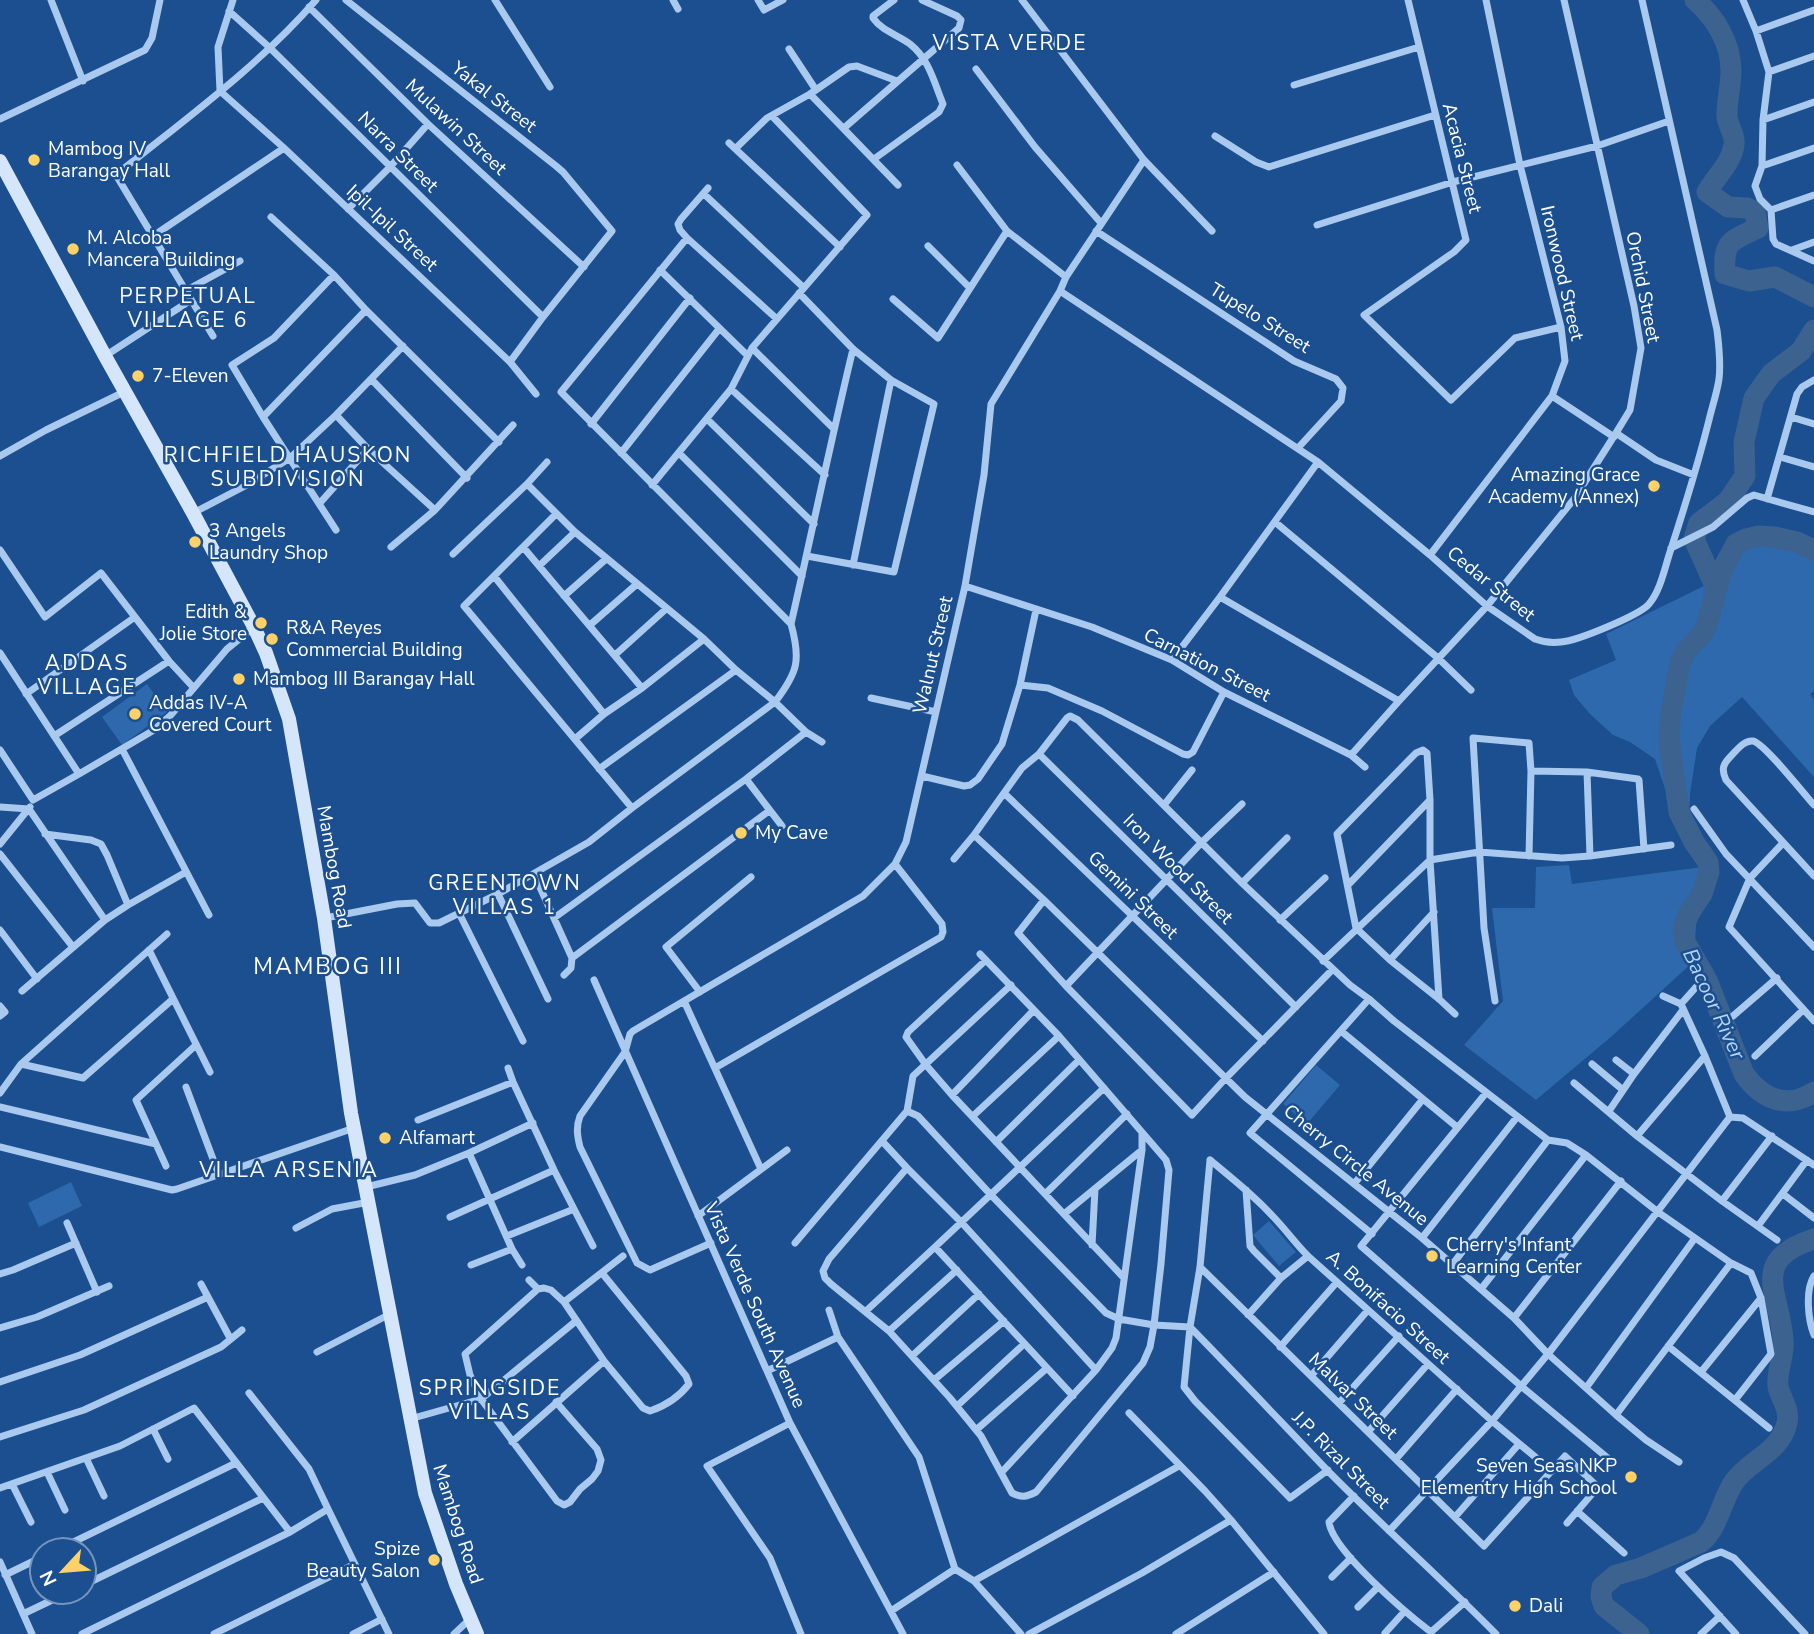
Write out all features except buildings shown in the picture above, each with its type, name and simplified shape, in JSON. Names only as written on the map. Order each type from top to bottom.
[{"type":"main road","name":"Mambog Road","points":[[0,161],[254,627],[289,719],[324,918],[354,1128],[425,1493],[456,1584],[477,1634]]},
{"type":"street","points":[[51,0],[83,81]]},
{"type":"street","points":[[0,119],[145,50],[152,38],[160,0]]},
{"type":"street","points":[[220,91],[218,47],[233,0]]},
{"type":"street","points":[[213,336],[116,176],[220,91],[316,0]]},
{"type":"street","name":"Yakal Street","points":[[345,0],[564,172],[612,231],[584,267]]},
{"type":"street","points":[[495,0],[550,87]]},
{"type":"street","points":[[673,0],[678,9]]},
{"type":"street","points":[[758,0],[764,10],[783,0]]},
{"type":"street","points":[[873,159],[939,111],[943,103],[925,58],[878,25],[873,18],[894,0]]},
{"type":"street","points":[[844,128],[959,28],[961,20],[922,0]]},
{"type":"street","points":[[1022,0],[1144,160],[1212,232]]},
{"type":"street","name":"Acacia Street","points":[[1408,0],[1466,240],[1454,252],[1364,315],[1451,400],[1516,338],[1561,327]]},
{"type":"street","name":"Ironwood Street","points":[[1430,555],[1552,396],[1565,361],[1561,327],[1520,165],[1486,0]]},
{"type":"street","name":"Orchid Street","points":[[1351,755],[1487,606],[1574,499],[1630,410],[1642,348],[1564,0]]},
{"type":"street","name":"Cedar Street","points":[[1060,291],[1318,461],[1487,606],[1535,639],[1563,642],[1638,612],[1648,605],[1656,593],[1671,548],[1694,475],[1719,379],[1720,362],[1717,330],[1642,0]]},
{"type":"street","points":[[1743,0],[1769,72],[1763,120],[1762,166],[1755,186],[1756,192],[1771,210],[1773,239],[1780,247],[1814,261]]},
{"type":"street","name":"Mulawin Street","points":[[309,8],[428,124],[584,267]]},
{"type":"street","points":[[1756,30],[1814,10]]},
{"type":"street","name":"Narra Street","points":[[229,11],[269,47],[543,317]]},
{"type":"street","points":[[1294,85],[1419,47]]},
{"type":"street","points":[[789,49],[813,92],[898,185]]},
{"type":"street","points":[[1769,72],[1814,57]]},
{"type":"street","points":[[840,247],[733,145],[767,118],[853,65],[897,81]]},
{"type":"street","points":[[976,69],[1035,147],[1101,223]]},
{"type":"street","name":"Ipil-Ipil Street","points":[[220,91],[510,362],[536,394]]},
{"type":"street","points":[[1763,120],[1814,102]]},
{"type":"street","points":[[1215,136],[1255,162],[1269,167],[1435,115]]},
{"type":"street","points":[[652,485],[731,389],[750,351],[867,215],[772,116]]},
{"type":"street","points":[[1317,225],[1453,183],[1597,146],[1669,121]]},
{"type":"street","points":[[348,209],[428,124]]},
{"type":"street","points":[[153,236],[284,148]]},
{"type":"street","points":[[1762,166],[1814,148]]},
{"type":"street","name":"Walnut Street","points":[[711,1243],[650,1270],[641,1267],[580,1147],[577,1124],[580,1116],[625,1052],[633,1031],[863,896],[895,864],[906,842],[965,586],[984,475],[991,404],[1066,277],[1144,160]]},
{"type":"street","points":[[957,165],[1007,231],[1066,277]]},
{"type":"street","points":[[777,319],[680,230],[678,225],[681,219],[706,191],[801,290],[853,349],[891,380],[934,404],[894,572],[807,556]]},
{"type":"street","points":[[1771,210],[1814,195]]},
{"type":"street","points":[[271,217],[334,275],[499,442]]},
{"type":"street","points":[[893,299],[938,338],[1007,231]]},
{"type":"street","name":"Tupelo Street","points":[[1096,231],[1294,361],[1336,379],[1343,388],[1340,401],[1298,448]]},
{"type":"street","points":[[687,239],[561,394],[792,624]]},
{"type":"street","points":[[1792,250],[1814,242]]},
{"type":"street","points":[[928,246],[971,288]]},
{"type":"street","points":[[185,291],[240,261]]},
{"type":"street","points":[[510,362],[584,267]]},
{"type":"street","points":[[660,270],[719,329],[750,351],[834,429]]},
{"type":"street","points":[[334,275],[274,338],[232,365],[336,530]]},
{"type":"street","points":[[591,424],[690,298]]},
{"type":"street","points":[[105,356],[191,300]]},
{"type":"street","points":[[263,418],[366,310]]},
{"type":"street","points":[[621,453],[719,329]]},
{"type":"street","points":[[193,513],[245,486],[290,458],[403,346]]},
{"type":"street","points":[[324,918],[415,903],[430,923],[439,923],[459,914],[589,842],[775,702],[794,673],[797,645],[792,624],[853,349]]},
{"type":"street","points":[[371,379],[467,478]]},
{"type":"street","points":[[853,565],[891,380]]},
{"type":"street","points":[[1767,499],[1797,394],[1802,387],[1814,380]]},
{"type":"street","points":[[731,389],[825,475]]},
{"type":"street","points":[[0,456],[124,391]]},
{"type":"street","points":[[1552,396],[1656,460],[1694,475]]},
{"type":"street","points":[[336,415],[368,449],[435,510]]},
{"type":"street","points":[[1791,417],[1814,424]]},
{"type":"street","points":[[707,419],[814,524]]},
{"type":"street","points":[[391,547],[435,510],[467,478],[513,425]]},
{"type":"street","points":[[319,504],[368,449]]},
{"type":"street","points":[[679,453],[802,576]]},
{"type":"street","points":[[1780,457],[1814,467]]},
{"type":"street","points":[[1172,660],[1318,461]]},
{"type":"street","points":[[453,554],[548,462]]},
{"type":"street","points":[[527,484],[575,532],[704,639],[806,732],[822,742]]},
{"type":"street","points":[[1671,548],[1719,523],[1754,495],[1814,512]]},
{"type":"street","points":[[556,514],[464,606],[632,808]]},
{"type":"street","points":[[1275,522],[1438,658],[1471,690]]},
{"type":"street","points":[[539,566],[575,532]]},
{"type":"street","points":[[523,547],[642,688]]},
{"type":"street","points":[[0,550],[44,617],[101,573],[169,661],[193,687]]},
{"type":"street","points":[[564,596],[606,559]]},
{"type":"street","points":[[494,576],[604,714]]},
{"type":"street","points":[[590,625],[637,584]]},
{"type":"street","name":"Carnation Street","points":[[965,586],[1092,627],[1172,660],[1224,692],[1351,755],[1365,767]]},
{"type":"street","points":[[1220,597],[1399,701]]},
{"type":"street","points":[[615,655],[666,609]]},
{"type":"street","points":[[922,776],[964,786],[978,779],[1002,744],[1020,685],[1036,610]]},
{"type":"street","points":[[26,694],[135,617]]},
{"type":"street","points":[[0,844],[29,809],[33,800],[154,730],[170,716],[227,649],[254,627]]},
{"type":"street","points":[[575,739],[704,639]]},
{"type":"street","points":[[0,653],[79,774]]},
{"type":"street","points":[[54,736],[169,661]]},
{"type":"street","points":[[599,769],[736,670]]},
{"type":"street","points":[[1020,685],[1048,688],[1102,711],[1188,755],[1224,692]]},
{"type":"street","points":[[871,698],[936,712]]},
{"type":"street","points":[[954,859],[1022,768],[1039,754],[1064,721],[1070,716],[1078,720],[1241,883],[1350,985],[1548,1140],[1567,1143],[1586,1155],[1658,1212],[1731,1263],[1751,1273],[1761,1298],[1771,1354],[1735,1400]]},
{"type":"street","points":[[554,918],[746,779],[806,732]]},
{"type":"street","points":[[1495,1000],[1484,928],[1474,738],[1529,743],[1529,856]]},
{"type":"street","points":[[1813,874],[1726,780],[1722,768],[1724,762],[1742,745],[1754,741],[1766,750],[1814,805]]},
{"type":"street","points":[[122,749],[209,915]]},
{"type":"street","points":[[0,750],[33,800]]},
{"type":"street","points":[[1438,999],[1427,753],[1421,750],[1337,834],[1356,928],[1455,1014]]},
{"type":"street","name":"Iron Wood Street","points":[[1039,754],[1296,1007]]},
{"type":"street","points":[[1164,805],[1192,771]]},
{"type":"street","points":[[1531,771],[1587,772],[1639,780],[1644,849]]},
{"type":"street","points":[[1587,772],[1590,856]]},
{"type":"street","points":[[746,779],[782,825]]},
{"type":"street","name":"Gemini Street","points":[[1004,793],[1263,1041]]},
{"type":"street","points":[[1348,885],[1430,800]]},
{"type":"street","points":[[1066,986],[1131,915],[1242,804]]},
{"type":"street","points":[[0,807],[29,809]]},
{"type":"street","points":[[29,809],[105,920]]},
{"type":"street","points":[[1694,810],[1726,854],[1814,947]]},
{"type":"street","points":[[572,958],[769,811]]},
{"type":"street","points":[[45,834],[91,840],[101,844],[128,905]]},
{"type":"street","name":"Cherry Circle Avenue","points":[[974,835],[1044,900],[1225,1079],[1422,1238],[1514,1318],[1548,1354],[1616,1415],[1679,1462]]},
{"type":"street","points":[[1241,883],[1287,838]]},
{"type":"street","points":[[1783,843],[1750,878],[1729,926],[1814,1021]]},
{"type":"street","points":[[1323,961],[1430,860],[1479,852],[1562,858],[1671,845]]},
{"type":"street","points":[[0,854],[74,947]]},
{"type":"street","points":[[715,1068],[942,937],[942,924],[937,916],[895,864]]},
{"type":"street","points":[[22,992],[105,920],[186,872]]},
{"type":"street","points":[[534,874],[572,958],[571,968],[564,975]]},
{"type":"street","points":[[700,992],[666,947],[751,877]]},
{"type":"street","points":[[1280,920],[1325,878]]},
{"type":"street","points":[[498,894],[548,999]]},
{"type":"street","points":[[1044,900],[1018,933],[1192,1115],[1332,970]]},
{"type":"street","points":[[1391,960],[1434,912]]},
{"type":"street","points":[[459,914],[523,1041]]},
{"type":"street","points":[[0,930],[37,979]]},
{"type":"street","points":[[0,1093],[21,1064],[167,934]]},
{"type":"street","points":[[149,950],[210,1072]]},
{"type":"street","points":[[907,1168],[829,1259],[823,1271],[825,1278],[889,1331],[934,1380],[976,1430],[1012,1493],[1020,1497],[1036,1492],[1143,1363],[1150,1347],[1154,1325],[1169,1170],[1166,1160],[1059,1036],[983,957],[906,1034],[926,1065],[952,1095],[1124,1279]]},
{"type":"street","points":[[1733,1016],[1777,978]]},
{"type":"street","name":"Vista Verde South Avenue","points":[[594,980],[790,1423],[903,1634]]},
{"type":"street","points":[[795,1243],[907,1111],[913,1076],[1010,985]]},
{"type":"street","points":[[1609,1111],[1697,986]]},
{"type":"street","points":[[1663,996],[1682,1007],[1730,1117]]},
{"type":"street","points":[[21,1064],[83,1078],[173,999]]},
{"type":"street","points":[[1369,999],[1250,1133],[1372,1234]]},
{"type":"street","points":[[684,1002],[761,1169]]},
{"type":"street","points":[[1755,1056],[1804,1010]]},
{"type":"street","points":[[952,1095],[1033,1011]]},
{"type":"street","points":[[1340,1031],[1457,1127]]},
{"type":"street","points":[[972,1116],[1059,1036]]},
{"type":"street","points":[[166,1166],[136,1100],[196,1045]]},
{"type":"street","points":[[1637,1136],[1705,1056]]},
{"type":"street","points":[[996,1142],[1079,1060]]},
{"type":"street","points":[[1616,1060],[1634,1074]]},
{"type":"street","points":[[1592,1064],[1623,1090]]},
{"type":"street","points":[[508,1068],[554,1170],[593,1246]]},
{"type":"street","points":[[418,1120],[513,1082]]},
{"type":"street","points":[[1574,1083],[1637,1136],[1777,1240]]},
{"type":"street","points":[[186,1087],[219,1175]]},
{"type":"street","points":[[866,1311],[1104,1088]]},
{"type":"street","points":[[1486,1093],[1361,1246],[1610,1460]]},
{"type":"street","points":[[1354,1184],[1423,1099]]},
{"type":"street","points":[[0,1107],[156,1144]]},
{"type":"street","points":[[907,1111],[918,1116],[1106,1312],[1119,1319],[1154,1325],[1190,1326]]},
{"type":"street","points":[[1045,1194],[1127,1114]]},
{"type":"street","points":[[1422,1238],[1517,1117]]},
{"type":"street","points":[[1730,1117],[1744,1118],[1812,1162],[1758,1226]]},
{"type":"street","points":[[1390,1531],[1492,1421],[1548,1354],[1730,1117]]},
{"type":"street","points":[[366,1187],[415,1175],[533,1122]]},
{"type":"street","points":[[0,1147],[177,1189],[354,1128]]},
{"type":"street","points":[[1001,1473],[1073,1396],[1112,1348],[1119,1319],[1142,1133]]},
{"type":"street","points":[[1722,1201],[1772,1136]]},
{"type":"street","points":[[1452,1265],[1548,1140]]},
{"type":"street","points":[[882,1141],[962,1223],[1096,1370]]},
{"type":"street","points":[[698,1216],[787,1150]]},
{"type":"street","points":[[1064,1214],[1142,1150]]},
{"type":"street","points":[[469,1153],[522,1265]]},
{"type":"street","points":[[1481,1289],[1586,1155]]},
{"type":"street","name":"A. Bonifacio Street","points":[[1200,1267],[1210,1160],[1280,1223],[1308,1256],[1492,1421],[1552,1471]]},
{"type":"street","points":[[450,1217],[554,1170]]},
{"type":"street","points":[[1514,1318],[1621,1181]]},
{"type":"street","points":[[1092,1245],[1095,1189]]},
{"type":"street","points":[[1246,1190],[1250,1246],[1281,1278]]},
{"type":"street","points":[[1783,1194],[1814,1218]]},
{"type":"street","points":[[296,1228],[332,1209],[369,1202]]},
{"type":"street","points":[[507,1236],[574,1209]]},
{"type":"street","points":[[67,1223],[97,1292]]},
{"type":"street","points":[[1586,1388],[1695,1238]]},
{"type":"street","points":[[0,1274],[76,1243]]},
{"type":"street","points":[[935,1247],[1073,1396]]},
{"type":"street","points":[[471,1265],[512,1248]]},
{"type":"street","points":[[564,1302],[624,1256]]},
{"type":"street","points":[[1248,1315],[1281,1278],[1308,1256]]},
{"type":"street","points":[[1616,1415],[1731,1263]]},
{"type":"street","points":[[1200,1267],[1190,1326],[1184,1387],[1290,1498],[1328,1470]]},
{"type":"street","name":"Malvar Street","points":[[1200,1267],[1484,1546],[1552,1471]]},
{"type":"street","points":[[889,1331],[957,1270]]},
{"type":"street","points":[[556,1402],[597,1449],[601,1461],[592,1479],[564,1505],[557,1501],[481,1399],[470,1375],[465,1354],[538,1289],[544,1288],[551,1290],[564,1302],[604,1361],[643,1408],[650,1411],[659,1408],[682,1393],[689,1384],[686,1376],[601,1273]]},
{"type":"street","points":[[1814,1276],[1809,1283],[1808,1294],[1814,1335]]},
{"type":"street","points":[[529,1280],[538,1289]]},
{"type":"street","points":[[1280,1347],[1337,1282]]},
{"type":"street","points":[[201,1284],[230,1338]]},
{"type":"street","points":[[0,1328],[37,1317],[109,1286]]},
{"type":"street","points":[[912,1356],[979,1294]]},
{"type":"street","points":[[0,1382],[80,1355],[208,1297]]},
{"type":"street","points":[[1701,1372],[1761,1298]]},
{"type":"street","points":[[830,1310],[838,1337],[919,1457],[956,1569],[974,1581],[1021,1634]]},
{"type":"street","points":[[1311,1376],[1368,1310]]},
{"type":"street","points":[[317,1352],[390,1314]]},
{"type":"street","points":[[410,1419],[481,1399],[576,1321]]},
{"type":"street","points":[[934,1380],[1004,1321]]},
{"type":"street","name":"J.P. Rizal Street","points":[[1190,1326],[1328,1470],[1496,1634]]},
{"type":"street","points":[[0,1437],[83,1410],[221,1347],[242,1330]]},
{"type":"street","points":[[1339,1403],[1398,1336]]},
{"type":"street","points":[[767,1371],[838,1337]]},
{"type":"street","points":[[957,1406],[1024,1343]]},
{"type":"street","points":[[1668,1346],[1769,1428]]},
{"type":"street","points":[[512,1442],[604,1361]]},
{"type":"street","points":[[1368,1432],[1428,1364]]},
{"type":"street","points":[[976,1430],[1047,1368]]},
{"type":"street","points":[[1396,1459],[1457,1389]]},
{"type":"street","points":[[249,1393],[309,1469],[389,1634]]},
{"type":"street","points":[[0,1488],[120,1446],[194,1408],[290,1532]]},
{"type":"street","points":[[1129,1413],[1231,1520],[1322,1631],[1310,1634]]},
{"type":"street","points":[[790,1423],[707,1466],[769,1558],[801,1634]]},
{"type":"street","points":[[153,1429],[168,1459]]},
{"type":"street","points":[[1455,1517],[1519,1444]]},
{"type":"street","points":[[1552,1471],[1565,1456],[1598,1487],[1567,1523]]},
{"type":"street","points":[[86,1458],[104,1496]]},
{"type":"street","points":[[86,1536],[236,1463]]},
{"type":"street","points":[[974,1581],[1180,1466]]},
{"type":"street","points":[[47,1472],[65,1510]]},
{"type":"street","points":[[12,1484],[31,1522]]},
{"type":"street","points":[[1354,1496],[1329,1522],[1330,1528],[1351,1558],[1404,1612],[1431,1632],[1465,1602]]},
{"type":"street","points":[[98,1578],[263,1498]]},
{"type":"street","points":[[82,1634],[290,1532],[328,1509]]},
{"type":"street","points":[[1577,1511],[1624,1553]]},
{"type":"street","points":[[1029,1634],[1142,1573],[1231,1520]]},
{"type":"street","points":[[1737,1634],[1679,1571],[1721,1552],[1734,1558],[1805,1634]]},
{"type":"street","points":[[1332,1577],[1351,1558]]},
{"type":"street","points":[[0,1562],[32,1634]]},
{"type":"street","points":[[5,1575],[28,1564]]},
{"type":"street","points":[[214,1634],[355,1564]]},
{"type":"street","points":[[891,1611],[956,1569]]},
{"type":"street","points":[[1176,1634],[1274,1572]]},
{"type":"street","points":[[1358,1607],[1378,1587]]},
{"type":"street","points":[[23,1614],[40,1606]]},
{"type":"street","points":[[1385,1633],[1404,1612]]},
{"type":"street","points":[[1701,1634],[1720,1616]]},
{"type":"street","points":[[353,1634],[382,1619]]},
{"type":"street","points":[[454,1634],[471,1619]]},
{"type":"shaded area","points":[[1761,531],[1814,543],[1814,691],[1810,694],[1814,700],[1814,777],[1742,697],[1710,726],[1697,748],[1689,815],[1717,859],[1715,883],[1696,924],[1695,941],[1703,955],[1536,1100],[1464,1045],[1503,1001],[1492,908],[1535,908],[1536,867],[1569,865],[1572,884],[1703,867],[1673,812],[1655,759],[1630,742],[1613,735],[1590,714],[1574,695],[1569,680],[1616,660],[1606,634],[1712,582],[1727,553],[1737,541],[1749,533]]},
{"type":"shaded area","name":"Addas IV-A Covered Court","points":[[147,684],[167,712],[122,745],[102,717]]},
{"type":"shaded area","points":[[1316,1065],[1340,1085],[1307,1124],[1283,1104]]},
{"type":"shaded area","points":[[71,1182],[82,1206],[39,1227],[28,1203]]},
{"type":"shaded area","points":[[1269,1221],[1296,1252],[1279,1266],[1253,1235]]},
{"type":"waterway","points":[[1695,0],[1709,14],[1720,31],[1728,50],[1731,71],[1727,118],[1734,145],[1727,164],[1707,192],[1728,207],[1747,208],[1755,212],[1758,228],[1741,236],[1727,248],[1725,274],[1749,281],[1775,277],[1814,297]]},
{"type":"waterway","points":[[1716,588],[1694,539],[1699,523],[1728,501],[1745,476],[1744,442],[1754,398],[1771,374],[1801,351],[1814,330]]},
{"type":"waterway","name":"Bacoor River","points":[[1814,550],[1797,542],[1775,537],[1759,536],[1736,544],[1722,570],[1703,633],[1686,651],[1680,662],[1669,740],[1679,812],[1708,862],[1709,872],[1702,894],[1688,915],[1683,929],[1685,942],[1707,980],[1744,1074],[1751,1083],[1767,1095],[1784,1101],[1814,1092]]},
{"type":"waterway","name":"Bacoor River","points":[[1639,1634],[1604,1606],[1602,1587],[1616,1575],[1641,1568],[1701,1542],[1712,1529],[1740,1474],[1778,1442],[1787,1423],[1787,1413],[1778,1387],[1783,1339],[1774,1292],[1775,1267],[1781,1257],[1794,1247],[1814,1239]]},
{"type":"place","name":"Mambog IV Barangay Hall","points":[[34,160]]},
{"type":"place","name":"M. Alcoba Mancera Building","points":[[73,249]]},
{"type":"place","name":"7-Eleven","points":[[138,376]]},
{"type":"place","name":"Amazing Grace Academy (Annex)","points":[[1654,486]]},
{"type":"place","name":"3 Angels Laundry Shop","points":[[195,542]]},
{"type":"place","name":"Edith & Jolie Store","points":[[261,623]]},
{"type":"place","name":"R&A Reyes Commercial Building","points":[[272,639]]},
{"type":"place","name":"Mambog III Barangay Hall","points":[[239,679]]},
{"type":"place","name":"Addas IV-A Covered Court","points":[[135,714]]},
{"type":"place","name":"My Cave","points":[[741,833]]},
{"type":"place","name":"Alfamart","points":[[385,1138]]},
{"type":"place","name":"Cherry's Infant Learning Center","points":[[1432,1256]]},
{"type":"place","name":"Seven Seas NKP Elementry High School","points":[[1631,1477]]},
{"type":"place","name":"Spize Beauty Salon","points":[[434,1560]]},
{"type":"place","name":"Dali","points":[[1515,1606]]},
{"type":"district","name":"VISTA VERDE","points":[[1010,43]]},
{"type":"district","name":"PERPETUAL VILLAGE 6","points":[[188,308]]},
{"type":"district","name":"RICHFIELD HAUSKON SUBDIVISION","points":[[288,467]]},
{"type":"district","name":"ADDAS VILLAGE","points":[[87,675]]},
{"type":"district","name":"GREENTOWN VILLAS 1","points":[[505,895]]},
{"type":"district","name":"MAMBOG III","points":[[328,966]]},
{"type":"district","name":"VILLA ARSENIA","points":[[289,1170]]},
{"type":"district","name":"SPRINGSIDE VILLAS","points":[[490,1400]]}]
